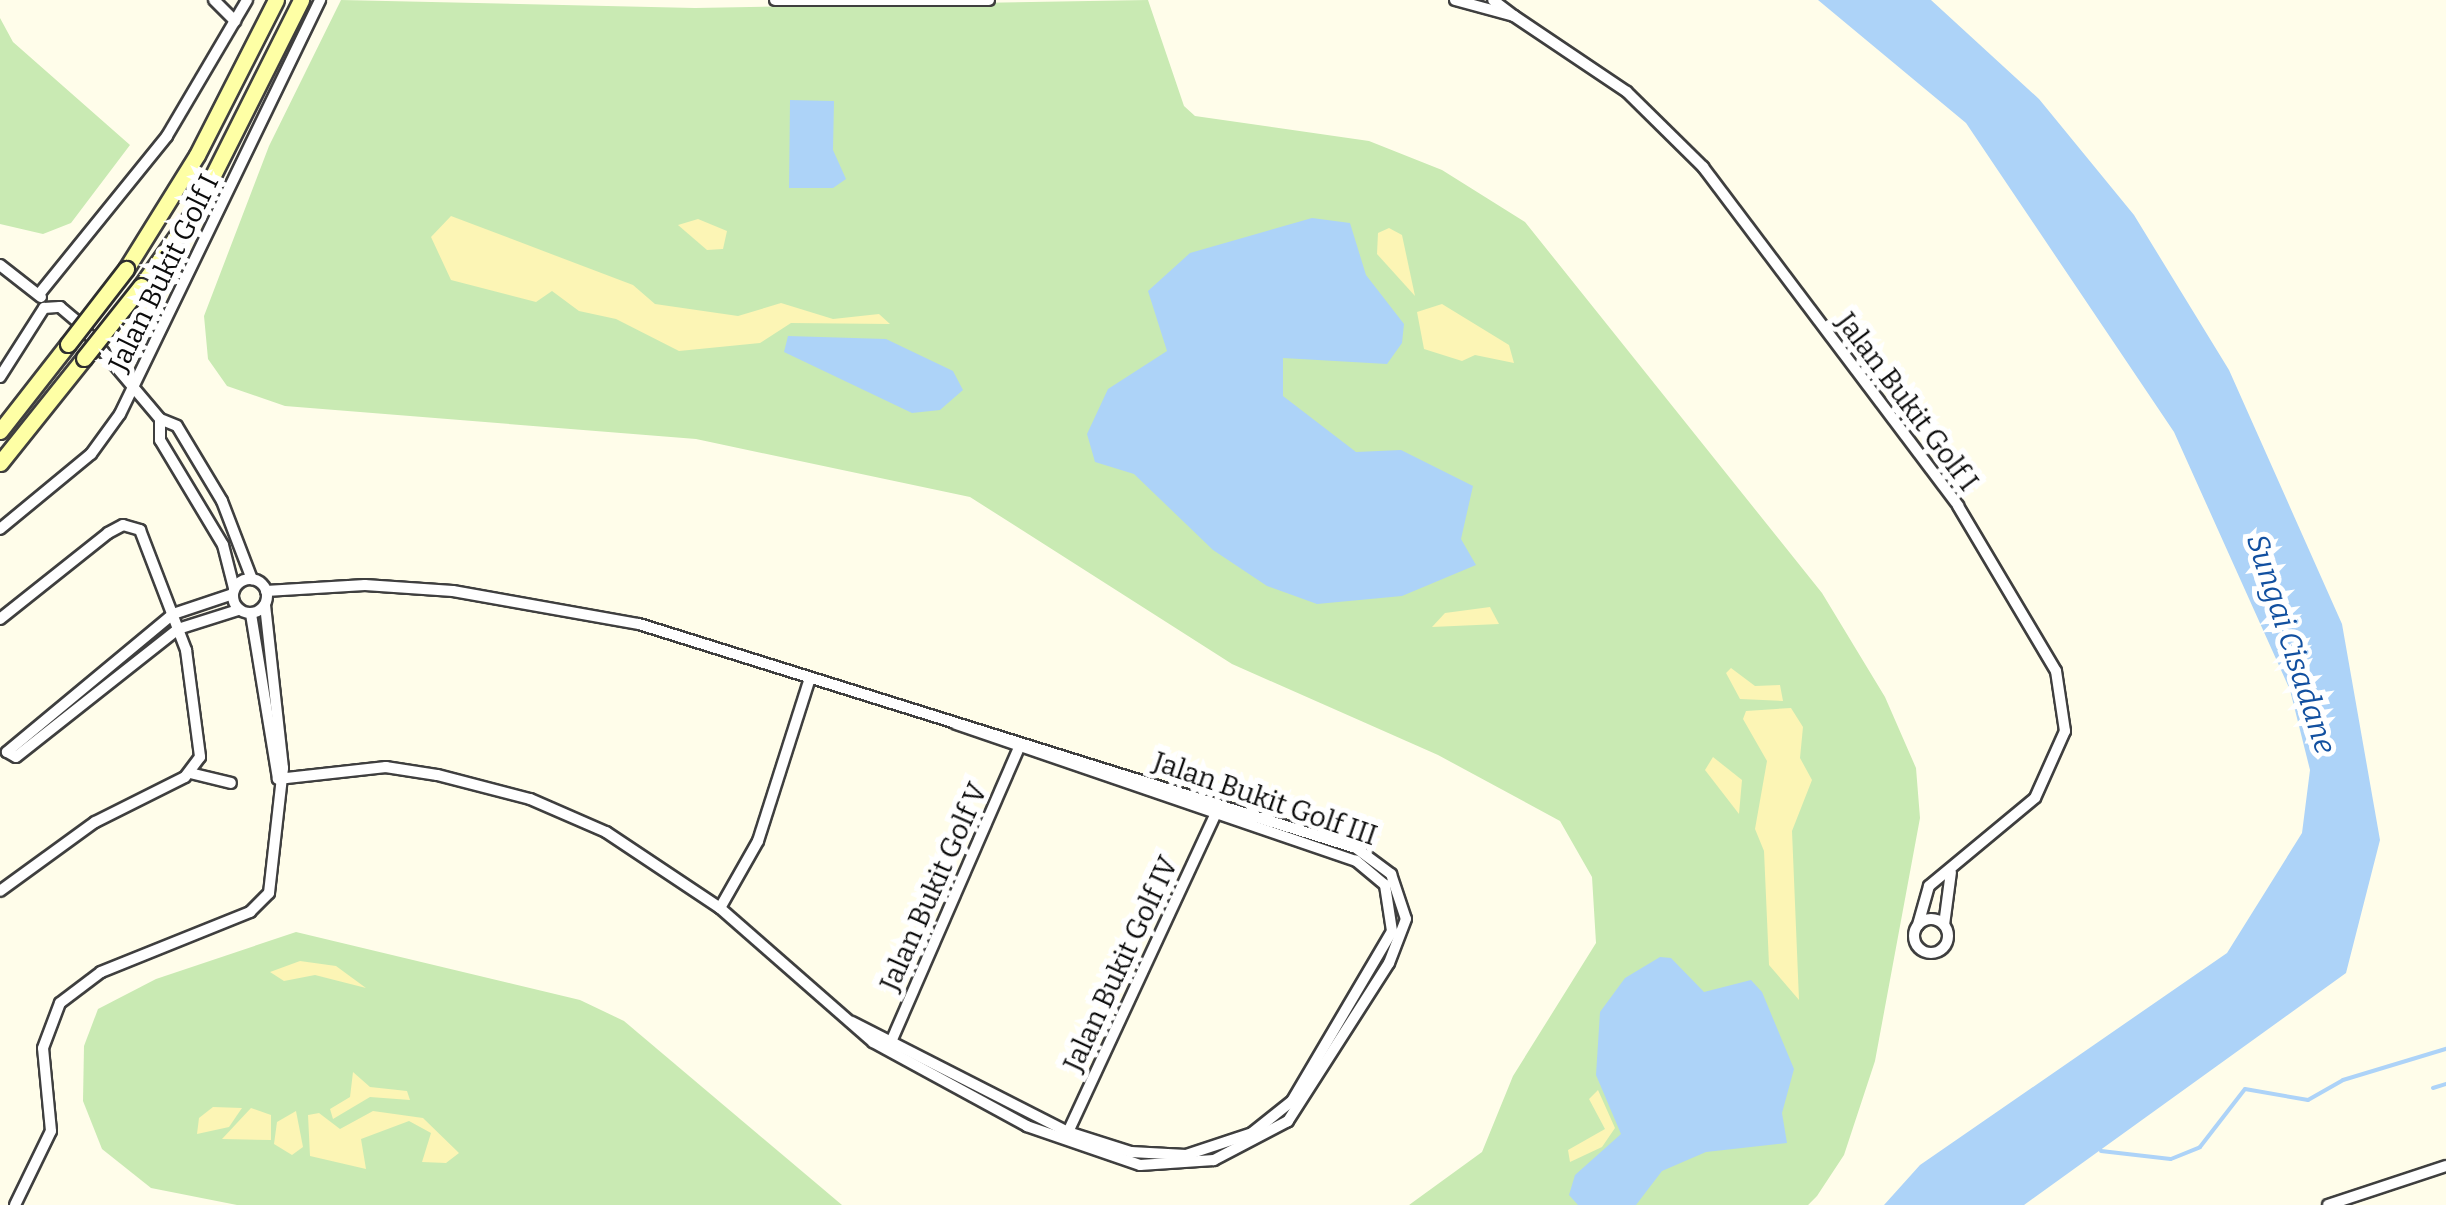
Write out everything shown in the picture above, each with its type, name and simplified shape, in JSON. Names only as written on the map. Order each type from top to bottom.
[{"type":"main road","points":[[0,431],[126,270],[197,155],[276,0]]},
{"type":"main road","points":[[0,463],[140,286],[196,208],[300,0]]},
{"type":"street","points":[[214,0],[235,21]]},
{"type":"street","points":[[44,292],[167,136],[248,0]]},
{"type":"street","name":"Jalan Bukit Golf I","points":[[0,529],[91,454],[134,385],[320,0]]},
{"type":"street","points":[[774,0],[988,0]]},
{"type":"street","name":"Jalan Bukit Golf I","points":[[1455,0],[1514,16]]},
{"type":"street","name":"Jalan Bukit Golf I","points":[[1493,0],[1626,92],[1703,167],[1958,506],[2056,671],[2066,712],[2060,750],[2035,798],[1951,872],[1929,886],[1918,925]]},
{"type":"street","points":[[0,265],[44,292],[48,307],[104,345],[160,419],[177,426],[198,458],[252,579],[266,591],[278,674],[275,864],[264,900],[100,972],[52,1014],[43,1048],[51,1132],[15,1205]]},
{"type":"street","points":[[0,377],[48,307]]},
{"type":"street","points":[[160,419],[160,440],[223,545],[238,610]]},
{"type":"street","points":[[0,619],[108,533],[130,524],[147,539],[178,629],[200,745],[190,773]]},
{"type":"street","points":[[252,579],[234,591],[173,614],[77,698],[16,757],[7,752],[77,698],[178,629],[238,610],[251,614],[266,605]]},
{"type":"street","name":"Jalan Bukit Golf III","points":[[266,591],[365,584],[540,602],[639,624],[1366,853],[1401,894],[1406,919],[1398,946],[1288,1120],[1252,1146],[1179,1167],[1128,1163],[1045,1134],[924,1074],[846,1020],[720,908],[606,832],[485,785],[386,767],[278,779]]},
{"type":"street","points":[[251,614],[278,779]]},
{"type":"street","points":[[720,908],[771,808],[810,678]]},
{"type":"street","name":"Jalan Bukit Golf III","points":[[846,1020],[1068,1132],[1169,1156],[1252,1133],[1303,1086],[1388,941],[1393,904],[1366,866],[1018,750],[955,724]]},
{"type":"street","name":"Jalan Bukit Golf V","points":[[891,1042],[1018,750]]},
{"type":"street","points":[[0,891],[95,822],[190,773],[231,783]]},
{"type":"street","name":"Jalan Bukit Golf IV","points":[[1068,1132],[1215,815]]},
{"type":"street","points":[[1944,925],[1918,925],[1916,946],[1930,954],[1946,946],[1944,925],[1951,872]]},
{"type":"street","points":[[2328,1205],[2446,1166]]},
{"type":"green space","points":[[341,0],[695,8],[1148,0],[1184,106],[1195,116],[1369,141],[1442,170],[1525,222],[1822,593],[1885,697],[1916,768],[1920,818],[1875,1061],[1844,1155],[1817,1196],[1808,1205],[1409,1205],[1482,1152],[1513,1076],[1596,943],[1592,877],[1560,821],[1438,755],[1232,664],[970,497],[696,439],[285,406],[227,386],[208,359],[204,316],[269,146]]},
{"type":"green space","points":[[0,18],[13,42],[130,145],[71,223],[43,234],[0,224]]},
{"type":"green space","points":[[296,932],[580,1000],[624,1021],[842,1205],[237,1205],[151,1188],[102,1149],[83,1101],[84,1046],[98,1009],[156,979]]},
{"type":"sand","points":[[451,216],[633,285],[655,304],[738,316],[781,303],[833,319],[879,314],[890,324],[791,323],[760,343],[679,351],[616,319],[579,311],[552,291],[536,302],[451,280],[431,237]]},
{"type":"sand","points":[[698,219],[727,231],[723,249],[707,250],[678,225]]},
{"type":"sand","points":[[1389,228],[1402,235],[1415,296],[1377,254],[1378,233]]},
{"type":"sand","points":[[1442,304],[1509,345],[1514,363],[1475,355],[1462,361],[1424,349],[1417,312]]},
{"type":"sand","points":[[1490,607],[1499,624],[1432,627],[1445,613]]},
{"type":"sand","points":[[1731,668],[1755,686],[1780,685],[1783,701],[1740,699],[1726,673]]},
{"type":"sand","points":[[1791,708],[1803,727],[1800,758],[1812,780],[1792,831],[1799,1000],[1769,965],[1764,851],[1755,829],[1767,761],[1743,719],[1746,711]]},
{"type":"sand","points":[[1713,757],[1742,780],[1739,814],[1705,770]]},
{"type":"sand","points":[[300,961],[336,966],[366,988],[315,975],[284,981],[270,972]]},
{"type":"sand","points":[[353,1072],[370,1087],[407,1091],[410,1100],[370,1097],[333,1119],[330,1109],[350,1097]]},
{"type":"sand","points":[[1598,1090],[1615,1128],[1602,1147],[1570,1162],[1568,1150],[1605,1129],[1589,1099]]},
{"type":"sand","points":[[213,1107],[242,1108],[229,1127],[197,1134],[199,1118]]},
{"type":"sand","points":[[251,1108],[271,1115],[271,1140],[222,1139]]},
{"type":"sand","points":[[296,1111],[303,1147],[292,1155],[274,1144],[277,1122]]},
{"type":"sand","points":[[373,1111],[423,1118],[459,1153],[446,1163],[422,1162],[431,1133],[409,1121],[361,1139],[366,1169],[310,1156],[308,1115],[319,1113],[340,1129]]},
{"type":"water","name":"Sungai Cisadane","points":[[1818,0],[1931,0],[2039,99],[2134,215],[2229,370],[2342,624],[2380,840],[2346,973],[2024,1205],[1884,1205],[1920,1165],[2227,953],[2302,833],[2310,770],[2290,690],[2174,432],[1966,123]]},
{"type":"water","points":[[790,100],[834,101],[833,150],[846,179],[833,188],[789,188]]},
{"type":"water","points":[[1312,218],[1350,223],[1366,275],[1404,324],[1402,343],[1387,364],[1283,358],[1283,396],[1356,452],[1401,450],[1473,486],[1461,539],[1476,565],[1402,596],[1317,604],[1267,586],[1213,550],[1134,474],[1095,462],[1087,434],[1108,389],[1167,351],[1148,291],[1190,253]]},
{"type":"water","points":[[788,336],[886,339],[953,371],[963,390],[940,410],[912,413],[784,352]]},
{"type":"water","points":[[1660,957],[1671,958],[1704,992],[1751,980],[1762,992],[1794,1069],[1782,1113],[1787,1143],[1706,1152],[1662,1171],[1636,1205],[1578,1205],[1569,1195],[1575,1175],[1621,1134],[1596,1075],[1600,1012],[1625,978]]},
{"type":"waterway","points":[[2101,1151],[2171,1159],[2200,1147],[2245,1089],[2308,1100],[2343,1080],[2446,1049]]},
{"type":"waterway","points":[[2433,1088],[2446,1084]]}]
